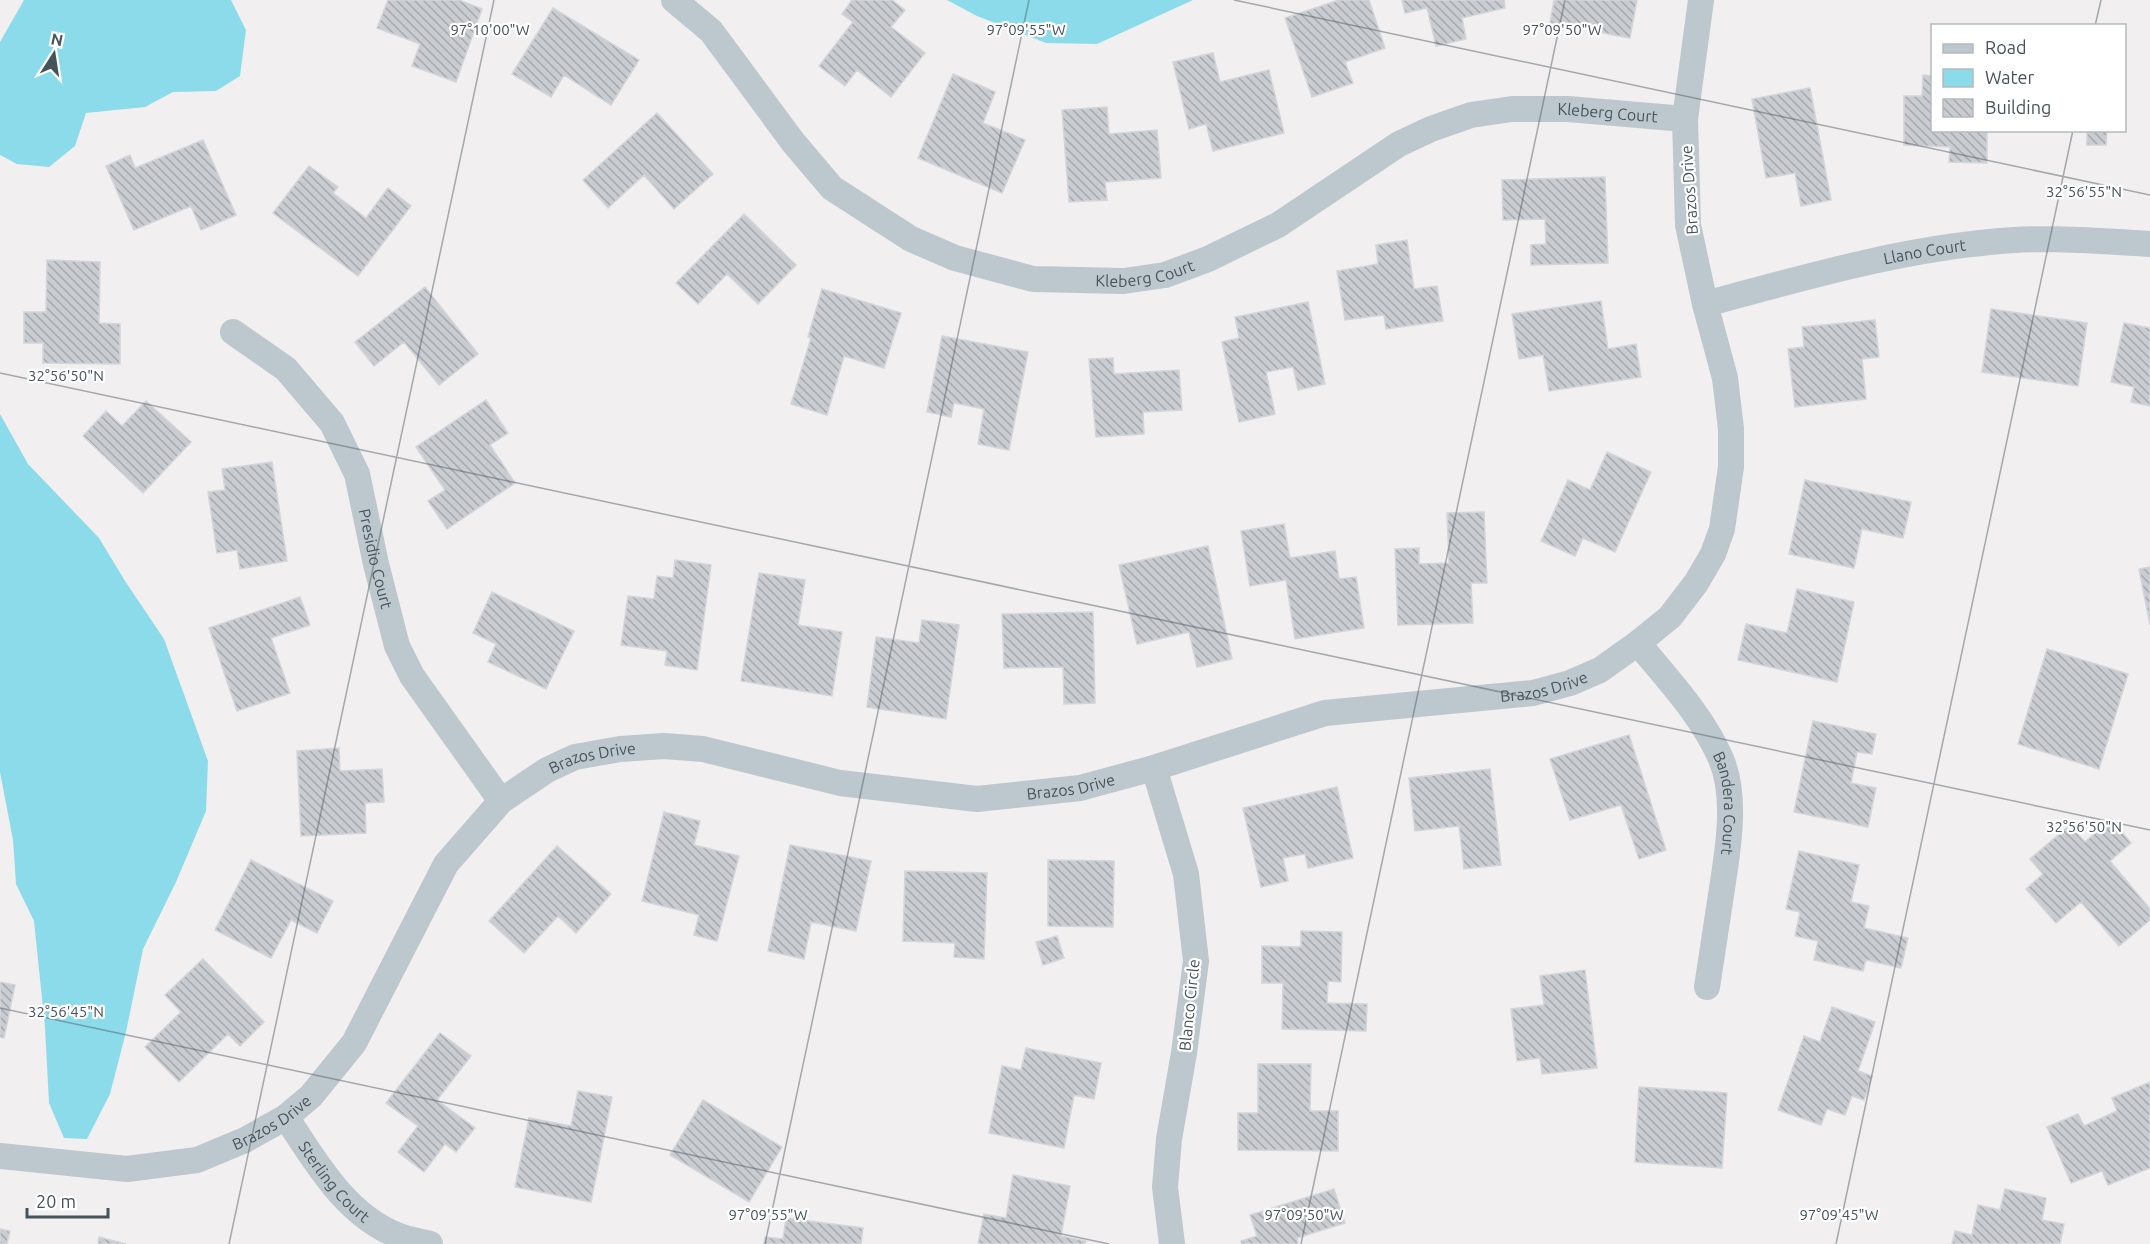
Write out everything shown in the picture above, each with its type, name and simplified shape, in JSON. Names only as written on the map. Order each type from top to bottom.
[{"type":"street","name":"Kleberg Court","points":[[674,0],[711,31],[793,142],[832,188],[910,239],[955,258],[1033,279],[1124,281],[1165,275],[1208,259],[1278,225],[1399,144],[1431,129],[1472,115],[1512,109],[1568,109],[1685,119]]},
{"type":"street","name":"Brazos Drive","points":[[0,1156],[127,1169],[197,1160],[245,1140],[286,1117],[311,1096],[354,1043],[446,864],[501,801],[547,770],[575,757],[620,749],[664,746],[703,749],[840,783],[977,800],[1080,788],[1154,768],[1325,713],[1533,693],[1570,683],[1600,670],[1638,644],[1670,617],[1696,583],[1713,554],[1722,529],[1731,466],[1731,429],[1725,378],[1688,225],[1685,119],[1701,0]]},
{"type":"street","name":"Llano Court","points":[[1706,304],[1873,259],[1991,241],[2071,240],[2150,244]]},
{"type":"street","name":"Presidio Court","points":[[234,332],[286,369],[332,423],[357,474],[376,564],[397,646],[412,676],[501,801]]},
{"type":"street","name":"Bandera Court","points":[[1638,644],[1710,735],[1723,762],[1729,792],[1730,833],[1707,987]]},
{"type":"street","name":"Blanco Circle","points":[[1154,768],[1186,874],[1196,961],[1184,1053],[1169,1139],[1165,1187],[1172,1244]]},
{"type":"street","name":"Sterling Court","points":[[286,1117],[320,1168],[351,1205],[378,1225],[399,1236],[430,1244]]},
{"type":"water","points":[[24,0],[231,0],[246,30],[240,76],[216,91],[173,92],[145,107],[86,113],[75,146],[49,167],[17,164],[0,155],[0,42]]},
{"type":"water","points":[[947,0],[1193,0],[1097,44],[1046,43],[977,16]]},
{"type":"water","points":[[0,414],[28,464],[99,538],[164,639],[208,761],[206,811],[176,882],[143,949],[126,1032],[110,1094],[87,1139],[64,1138],[49,1103],[45,1027],[34,921],[16,884],[13,840],[0,772]]},
{"type":"building","points":[[388,0],[459,0],[482,9],[456,82],[412,66],[420,44],[377,28]]},
{"type":"building","points":[[852,0],[892,0],[905,10],[891,27],[925,53],[891,97],[857,70],[845,86],[819,66],[853,22],[842,14]]},
{"type":"building","points":[[1339,0],[1369,0],[1385,48],[1345,62],[1353,83],[1312,97],[1285,18]]},
{"type":"building","points":[[1402,0],[1504,0],[1505,8],[1462,18],[1466,39],[1436,46],[1427,8],[1405,13]]},
{"type":"building","points":[[1554,0],[1637,0],[1630,38],[1550,23]]},
{"type":"building","points":[[553,8],[639,60],[611,105],[564,75],[551,97],[512,74]]},
{"type":"building","points":[[1213,53],[1220,82],[1269,70],[1284,133],[1213,151],[1206,124],[1189,129],[1173,62]]},
{"type":"building","points":[[953,74],[995,92],[983,123],[1025,140],[1002,193],[918,158]]},
{"type":"building","points":[[1923,75],[1931,76],[1931,132],[1987,132],[1987,163],[1949,162],[1950,147],[1904,145],[1904,96],[1922,96]]},
{"type":"building","points":[[1810,88],[1831,200],[1801,206],[1795,173],[1766,178],[1752,99]]},
{"type":"building","points":[[1107,107],[1109,134],[1157,130],[1161,178],[1105,182],[1107,200],[1069,202],[1062,110]]},
{"type":"building","points":[[657,113],[713,174],[674,209],[644,175],[608,208],[583,180]]},
{"type":"building","points":[[2087,132],[2107,132],[2106,145],[2087,145]]},
{"type":"building","points":[[203,140],[236,215],[201,230],[191,206],[134,230],[106,166],[130,155],[135,168]]},
{"type":"building","points":[[309,166],[338,187],[333,193],[366,218],[388,188],[411,206],[358,276],[273,213]]},
{"type":"building","points":[[1605,177],[1608,263],[1531,265],[1531,245],[1546,244],[1545,219],[1503,220],[1502,180]]},
{"type":"building","points":[[744,214],[796,265],[758,304],[727,274],[698,304],[676,283]]},
{"type":"building","points":[[1407,240],[1414,289],[1437,286],[1443,321],[1386,329],[1384,315],[1345,320],[1337,271],[1378,264],[1376,245]]},
{"type":"building","points":[[47,260],[100,262],[99,323],[120,324],[120,364],[43,363],[43,343],[24,343],[24,312],[46,312]]},
{"type":"building","points":[[425,287],[478,354],[439,385],[404,342],[374,366],[355,342]]},
{"type":"building","points":[[822,289],[901,313],[884,368],[844,356],[827,415],[791,404],[811,338],[808,337]]},
{"type":"building","points":[[1601,301],[1608,349],[1636,344],[1641,377],[1549,391],[1543,355],[1519,359],[1512,314]]},
{"type":"building","points":[[1308,302],[1325,384],[1298,390],[1293,367],[1266,372],[1275,414],[1239,422],[1222,342],[1239,338],[1235,317]]},
{"type":"building","points":[[1991,309],[2087,323],[2078,386],[1982,372]]},
{"type":"building","points":[[1875,320],[1879,357],[1862,359],[1866,399],[1795,407],[1788,349],[1804,347],[1802,327]]},
{"type":"building","points":[[2124,323],[2150,328],[2150,406],[2131,402],[2134,387],[2111,382]]},
{"type":"building","points":[[942,336],[1028,352],[1009,450],[978,444],[984,409],[954,403],[951,417],[927,412]]},
{"type":"building","points":[[1113,358],[1114,374],[1179,370],[1182,410],[1143,412],[1144,434],[1096,437],[1089,359]]},
{"type":"building","points":[[486,400],[508,433],[490,445],[515,483],[447,529],[428,501],[445,490],[416,447]]},
{"type":"building","points":[[146,401],[191,442],[143,493],[83,436],[106,411],[122,426]]},
{"type":"building","points":[[1607,452],[1651,472],[1615,552],[1583,538],[1575,556],[1541,541],[1568,480],[1590,490]]},
{"type":"building","points":[[272,462],[287,561],[240,569],[237,550],[217,553],[208,492],[225,490],[222,469]]},
{"type":"building","points":[[1805,480],[1911,502],[1903,538],[1862,529],[1854,568],[1789,554]]},
{"type":"building","points":[[1484,512],[1487,583],[1471,583],[1473,623],[1398,625],[1395,549],[1419,548],[1419,564],[1449,563],[1447,513]]},
{"type":"building","points":[[1284,524],[1290,558],[1335,551],[1339,579],[1356,577],[1364,628],[1295,639],[1286,580],[1250,586],[1241,531]]},
{"type":"building","points":[[1208,546],[1232,659],[1197,667],[1189,632],[1137,644],[1119,565]]},
{"type":"building","points":[[675,560],[711,565],[697,670],[665,665],[667,651],[621,645],[628,596],[654,599],[657,576],[673,578]]},
{"type":"building","points":[[2150,567],[2150,625],[2139,569]]},
{"type":"building","points":[[759,573],[805,580],[798,625],[842,632],[832,696],[741,681]]},
{"type":"building","points":[[1797,589],[1854,602],[1837,682],[1738,660],[1746,624],[1787,633]]},
{"type":"building","points":[[492,592],[574,631],[546,689],[488,662],[496,644],[473,633]]},
{"type":"building","points":[[300,597],[310,625],[271,638],[290,693],[237,711],[209,628]]},
{"type":"building","points":[[1093,612],[1095,703],[1064,704],[1063,667],[1004,668],[1002,614]]},
{"type":"building","points":[[922,620],[959,625],[946,719],[867,707],[876,637],[919,643]]},
{"type":"building","points":[[2047,649],[2128,674],[2099,769],[2018,744]]},
{"type":"building","points":[[1813,721],[1876,734],[1872,754],[1857,752],[1851,783],[1876,788],[1868,827],[1794,812]]},
{"type":"building","points":[[1629,735],[1666,850],[1639,859],[1621,805],[1570,820],[1550,759]]},
{"type":"building","points":[[339,748],[340,771],[382,769],[384,802],[365,803],[366,833],[301,836],[297,751]]},
{"type":"building","points":[[1490,769],[1501,865],[1464,869],[1459,826],[1415,831],[1409,778]]},
{"type":"building","points":[[1337,787],[1353,858],[1308,868],[1305,854],[1283,858],[1288,881],[1261,887],[1243,808]]},
{"type":"building","points":[[664,812],[700,821],[694,845],[739,856],[717,941],[694,935],[699,915],[642,901]]},
{"type":"building","points":[[2111,819],[2131,843],[2110,861],[2150,909],[2150,920],[2119,946],[2081,902],[2056,923],[2026,889],[2043,874],[2030,859],[2070,825],[2085,842]]},
{"type":"building","points":[[790,845],[871,861],[856,931],[811,922],[804,959],[768,951]]},
{"type":"building","points":[[557,846],[611,894],[576,933],[558,916],[524,953],[489,921]]},
{"type":"building","points":[[1799,851],[1859,865],[1851,902],[1869,906],[1864,928],[1908,938],[1901,968],[1866,960],[1863,971],[1814,960],[1818,941],[1795,936],[1800,912],[1786,909]]},
{"type":"building","points":[[251,860],[333,901],[317,933],[291,920],[271,958],[215,930]]},
{"type":"building","points":[[1048,860],[1114,861],[1113,927],[1048,926]]},
{"type":"building","points":[[905,871],[987,873],[984,959],[954,957],[955,943],[903,941]]},
{"type":"building","points":[[1301,931],[1342,932],[1341,982],[1328,981],[1327,1003],[1367,1004],[1366,1031],[1282,1029],[1283,983],[1262,983],[1262,946],[1301,947]]},
{"type":"building","points":[[1057,936],[1064,958],[1043,965],[1036,942]]},
{"type":"building","points":[[203,959],[264,1022],[240,1046],[228,1034],[179,1082],[145,1047],[181,1012],[165,995]]},
{"type":"building","points":[[1585,970],[1597,1068],[1542,1074],[1540,1058],[1517,1061],[1511,1009],[1544,1005],[1540,976]]},
{"type":"building","points":[[0,982],[15,985],[4,1038],[0,1037]]},
{"type":"building","points":[[1832,1007],[1875,1022],[1858,1071],[1872,1076],[1864,1100],[1852,1096],[1845,1115],[1827,1109],[1821,1125],[1778,1110],[1804,1036],[1820,1042]]},
{"type":"building","points":[[440,1033],[471,1056],[437,1100],[475,1128],[456,1152],[445,1144],[424,1172],[398,1152],[418,1126],[386,1103]]},
{"type":"building","points":[[1026,1048],[1101,1063],[1094,1099],[1074,1095],[1064,1148],[989,1133],[1002,1066],[1021,1070]]},
{"type":"building","points":[[1258,1064],[1311,1064],[1310,1111],[1338,1111],[1338,1151],[1238,1150],[1238,1113],[1258,1113]]},
{"type":"building","points":[[2150,1082],[2150,1168],[2108,1185],[2102,1171],[2071,1183],[2047,1127],[2078,1114],[2084,1126],[2117,1111],[2112,1098]]},
{"type":"building","points":[[1639,1087],[1727,1093],[1722,1168],[1635,1162]]},
{"type":"building","points":[[578,1091],[612,1097],[591,1202],[515,1187],[529,1118],[571,1126]]},
{"type":"building","points":[[703,1100],[782,1147],[749,1202],[670,1155]]},
{"type":"building","points":[[1013,1175],[1070,1186],[1061,1236],[1086,1241],[1085,1244],[978,1244],[984,1214],[1006,1218]]},
{"type":"building","points":[[1334,1189],[1345,1223],[1297,1238],[1298,1244],[1242,1244],[1241,1241],[1257,1236],[1250,1215]]},
{"type":"building","points":[[2005,1189],[2046,1198],[2042,1220],[2064,1224],[2060,1244],[1952,1244],[1955,1231],[1972,1235],[1978,1205],[2000,1210]]},
{"type":"building","points":[[786,1218],[863,1228],[861,1244],[764,1244],[765,1237],[783,1239]]},
{"type":"building","points":[[0,1229],[10,1231],[7,1244],[0,1244]]},
{"type":"building","points":[[99,1237],[126,1244],[98,1244]]}]
